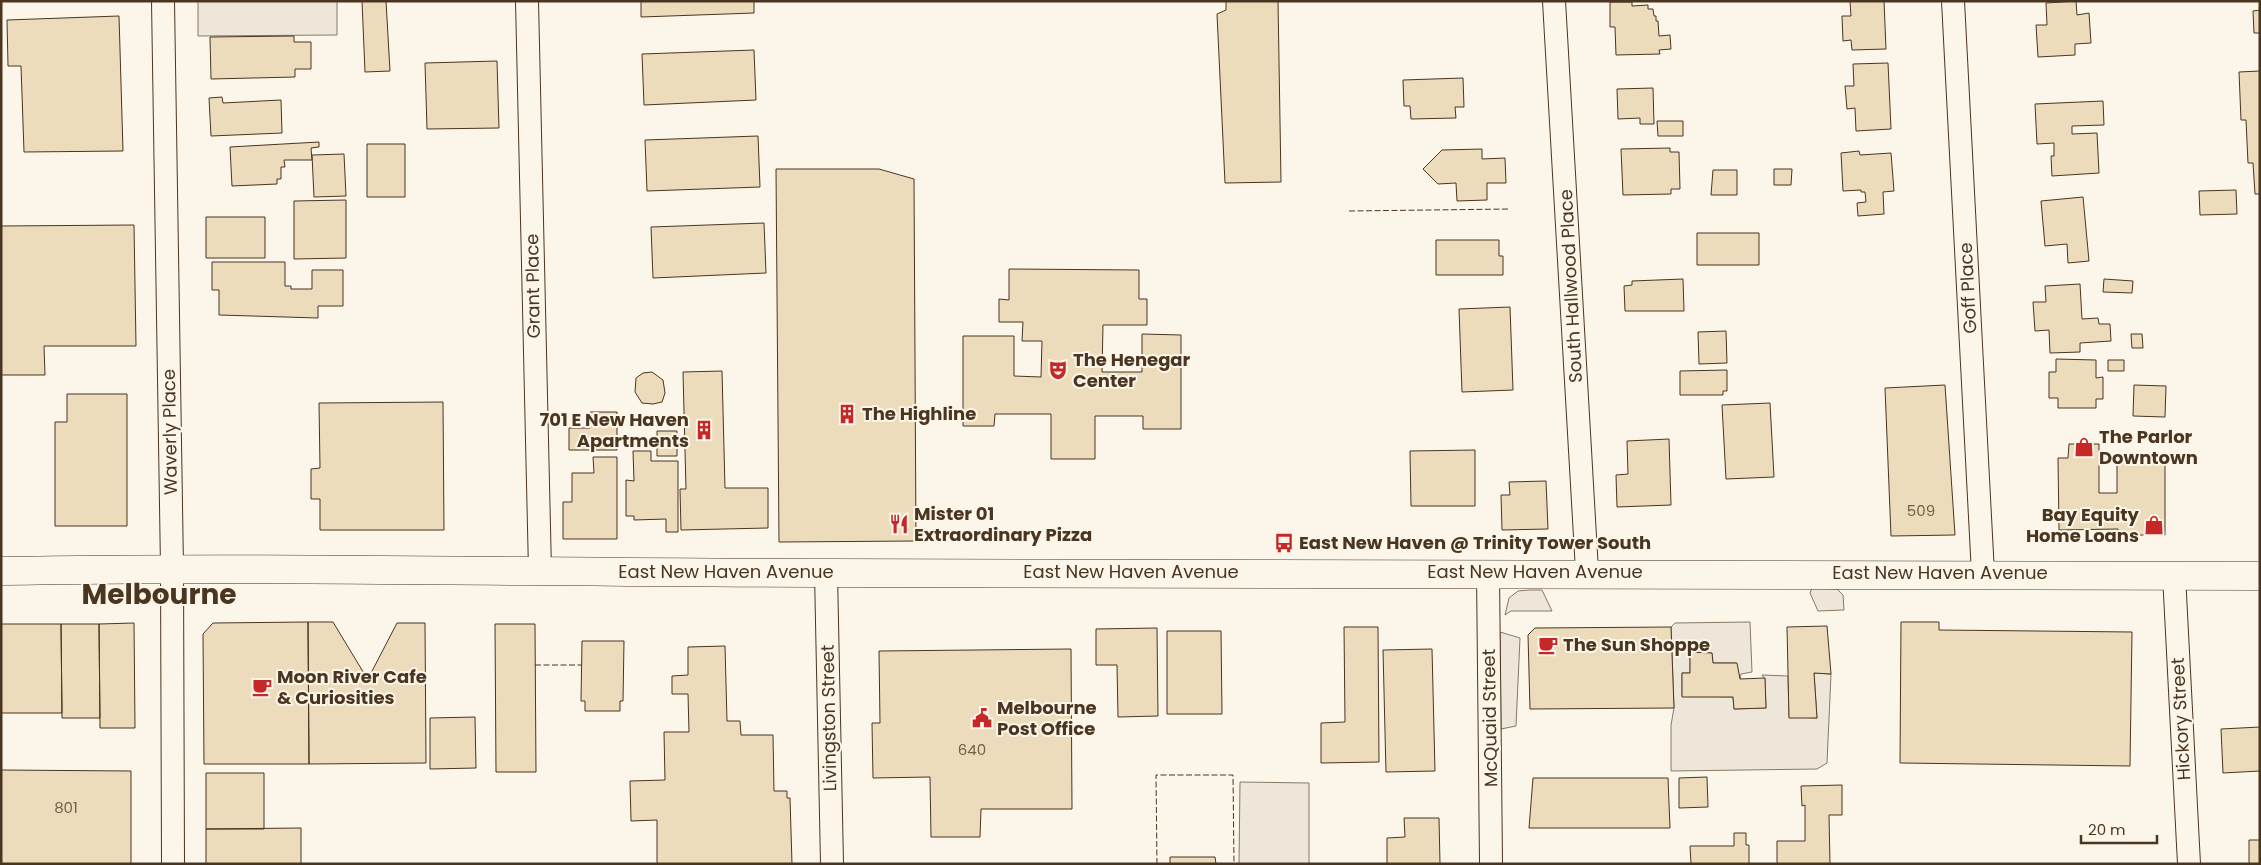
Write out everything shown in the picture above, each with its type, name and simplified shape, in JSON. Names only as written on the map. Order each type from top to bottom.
[{"type":"street","name":"Waverly Place","points":[[163,1],[172,568],[173,864]]},
{"type":"street","name":"Grant Place","points":[[527,1],[540,571]]},
{"type":"street","name":"South Hallwood Place","points":[[1554,1],[1587,571]]},
{"type":"street","name":"Goff Place","points":[[1953,1],[1983,574]]},
{"type":"street","name":"East New Haven Avenue","points":[[1,571],[172,568],[826,573],[1587,571],[2260,576]]},
{"type":"street","name":"McQuaid Street","points":[[1488,572],[1491,864]]},
{"type":"street","name":"Livingston Street","points":[[826,573],[832,864]]},
{"type":"street","name":"Hickory Street","points":[[2174,575],[2189,864]]},
{"type":"shaded area","points":[[198,1],[337,1],[337,35],[198,36]]},
{"type":"shaded area","points":[[1812,588],[1837,589],[1843,595],[1844,610],[1818,611],[1810,593]]},
{"type":"shaded area","points":[[1542,590],[1552,611],[1511,611],[1505,615],[1509,598],[1518,591]]},
{"type":"shaded area","points":[[1750,622],[1752,672],[1741,674],[1740,679],[1736,663],[1713,663],[1712,653],[1690,652],[1690,673],[1682,673],[1682,696],[1733,697],[1734,709],[1766,708],[1765,679],[1762,675],[1788,676],[1789,717],[1817,718],[1814,673],[1831,674],[1827,763],[1817,769],[1671,771],[1671,725],[1674,708],[1671,627],[1675,623]]},
{"type":"shaded area","points":[[1500,632],[1520,638],[1516,726],[1501,729]]},
{"type":"shaded area","points":[[1240,782],[1309,783],[1309,864],[1239,864]]},
{"type":"building","points":[[362,1],[386,1],[390,71],[365,72]]},
{"type":"building","points":[[641,1],[754,1],[754,13],[641,17]]},
{"type":"building","points":[[1226,1],[1278,1],[1281,182],[1225,183],[1217,14],[1226,10]]},
{"type":"building","points":[[1850,1],[1884,1],[1886,49],[1852,50],[1851,40],[1843,41],[1842,16],[1851,16]]},
{"type":"building","points":[[2076,1],[2077,15],[2089,13],[2091,43],[2075,44],[2075,55],[2038,57],[2036,25],[2047,25],[2046,3]]},
{"type":"building","points":[[1610,2],[1632,2],[1632,6],[1648,5],[1648,9],[1653,9],[1656,21],[1658,21],[1659,36],[1670,35],[1671,49],[1659,50],[1660,54],[1616,55],[1615,27],[1610,27]]},
{"type":"building","points":[[2260,10],[2260,33],[2254,33],[2253,11]]},
{"type":"building","points":[[119,16],[123,151],[24,152],[21,66],[8,66],[7,20]]},
{"type":"building","points":[[294,36],[294,42],[311,42],[311,69],[295,69],[295,77],[211,79],[210,37]]},
{"type":"building","points":[[754,50],[756,100],[644,105],[642,54]]},
{"type":"building","points":[[497,61],[499,128],[427,129],[425,63]]},
{"type":"building","points":[[1888,63],[1891,129],[1856,131],[1855,108],[1847,109],[1845,86],[1854,86],[1853,64]]},
{"type":"building","points":[[2260,71],[2260,194],[2255,194],[2253,163],[2248,163],[2246,120],[2241,120],[2239,72]]},
{"type":"building","points":[[1463,78],[1464,107],[1455,107],[1456,118],[1411,119],[1410,106],[1404,106],[1403,80]]},
{"type":"building","points":[[1653,88],[1654,124],[1640,124],[1640,118],[1618,119],[1617,89]]},
{"type":"building","points":[[222,97],[223,103],[281,100],[282,133],[211,136],[209,98]]},
{"type":"building","points":[[2103,101],[2104,125],[2072,126],[2072,134],[2097,133],[2099,173],[2052,176],[2051,156],[2054,156],[2054,143],[2037,144],[2035,104]]},
{"type":"building","points":[[1657,121],[1683,121],[1683,136],[1658,136]]},
{"type":"building","points":[[758,136],[760,187],[647,191],[645,140]]},
{"type":"building","points":[[319,142],[319,147],[311,148],[312,160],[284,160],[285,167],[281,167],[281,179],[277,179],[277,184],[232,186],[230,147]]},
{"type":"building","points":[[367,144],[405,144],[405,197],[367,197]]},
{"type":"building","points":[[1670,148],[1670,152],[1679,152],[1680,189],[1671,189],[1671,194],[1623,195],[1621,149]]},
{"type":"building","points":[[1482,149],[1482,159],[1505,158],[1506,183],[1487,183],[1487,200],[1457,201],[1456,183],[1438,184],[1423,169],[1442,150]]},
{"type":"building","points":[[1859,151],[1860,155],[1891,153],[1894,191],[1883,192],[1884,214],[1858,216],[1857,203],[1866,202],[1865,192],[1861,192],[1861,190],[1843,191],[1841,153]]},
{"type":"building","points":[[344,154],[346,196],[314,197],[312,155]]},
{"type":"building","name":"The Highline","points":[[776,169],[879,169],[914,179],[916,541],[779,542]]},
{"type":"building","points":[[1774,169],[1792,169],[1791,185],[1774,185]]},
{"type":"building","points":[[1713,170],[1737,170],[1737,195],[1711,195]]},
{"type":"building","points":[[2236,190],[2237,214],[2200,215],[2199,191]]},
{"type":"building","points":[[2083,197],[2089,261],[2068,263],[2067,244],[2045,246],[2041,201]]},
{"type":"building","points":[[346,200],[346,258],[294,259],[294,201]]},
{"type":"building","points":[[206,217],[265,217],[265,258],[206,258]]},
{"type":"building","points":[[764,223],[766,273],[653,278],[651,227]]},
{"type":"building","points":[[134,225],[136,346],[44,346],[45,375],[1,375],[1,226]]},
{"type":"building","points":[[1697,233],[1759,233],[1759,265],[1697,265]]},
{"type":"building","points":[[1436,240],[1499,240],[1499,256],[1503,256],[1503,275],[1436,275]]},
{"type":"building","points":[[212,262],[285,262],[285,286],[291,286],[291,289],[312,289],[312,270],[343,270],[343,306],[318,306],[318,318],[219,315],[219,290],[212,290]]},
{"type":"building","points":[[1009,269],[1139,270],[1139,299],[1147,299],[1147,325],[1103,325],[1102,372],[1142,372],[1142,334],[1181,335],[1181,429],[1143,429],[1143,416],[1095,416],[1095,459],[1051,459],[1051,414],[995,414],[994,426],[963,426],[963,336],[1014,336],[1014,376],[1041,377],[1042,341],[1022,341],[1023,322],[999,322],[999,299],[1009,300]]},
{"type":"building","points":[[1683,279],[1684,311],[1625,311],[1624,286],[1632,285],[1632,281]]},
{"type":"building","points":[[2104,279],[2133,281],[2132,293],[2103,292]]},
{"type":"building","points":[[2080,284],[2082,319],[2098,318],[2099,324],[2110,324],[2111,341],[2080,343],[2080,352],[2050,353],[2049,330],[2035,331],[2033,302],[2046,302],[2045,286]]},
{"type":"building","points":[[1510,307],[1513,390],[1462,392],[1459,309]]},
{"type":"building","points":[[1726,331],[1727,363],[1699,364],[1698,332]]},
{"type":"building","points":[[2131,334],[2142,334],[2143,348],[2132,348]]},
{"type":"building","points":[[2056,359],[2096,360],[2096,378],[2103,377],[2103,399],[2096,399],[2096,408],[2058,408],[2058,398],[2049,398],[2049,372],[2056,372]]},
{"type":"building","points":[[2108,360],[2124,360],[2124,371],[2108,371]]},
{"type":"building","points":[[1727,370],[1727,391],[1723,391],[1723,395],[1680,395],[1680,371]]},
{"type":"building","name":"701 E New Haven Apartments","points":[[722,371],[725,488],[768,488],[768,528],[681,530],[680,489],[686,489],[683,372]]},
{"type":"building","points":[[652,372],[663,380],[665,393],[662,402],[653,404],[642,403],[635,392],[636,378],[643,373]]},
{"type":"building","points":[[1945,385],[1955,535],[1891,536],[1885,388]]},
{"type":"building","points":[[2134,385],[2166,386],[2165,417],[2133,416]]},
{"type":"building","points":[[67,394],[127,394],[127,526],[55,526],[55,422],[67,422]]},
{"type":"building","points":[[443,402],[444,530],[320,530],[320,499],[311,499],[311,469],[320,468],[319,403]]},
{"type":"building","points":[[1770,403],[1774,477],[1726,479],[1722,405]]},
{"type":"building","points":[[590,412],[617,412],[617,450],[569,450],[569,428],[590,428]]},
{"type":"building","points":[[657,431],[677,431],[677,456],[657,456]]},
{"type":"building","points":[[1669,439],[1671,505],[1617,507],[1616,475],[1628,474],[1627,441]]},
{"type":"building","points":[[2069,444],[2099,444],[2099,493],[2117,493],[2117,461],[2165,461],[2165,535],[2118,535],[2118,529],[2059,530],[2058,458],[2068,458]]},
{"type":"building","points":[[1475,450],[1475,506],[1411,506],[1410,451]]},
{"type":"building","points":[[633,451],[651,451],[651,461],[678,461],[678,532],[666,532],[666,519],[634,520],[634,516],[626,516],[626,480],[634,481]]},
{"type":"building","points":[[593,457],[617,457],[617,539],[563,539],[563,502],[572,502],[572,473],[594,473]]},
{"type":"building","points":[[1546,481],[1548,529],[1502,530],[1501,495],[1510,495],[1509,482]]},
{"type":"building","points":[[308,622],[309,764],[204,764],[203,634],[213,623]]},
{"type":"building","points":[[308,622],[333,622],[365,675],[370,675],[397,623],[425,623],[426,763],[309,764]]},
{"type":"building","points":[[1901,622],[1939,622],[1939,630],[2132,632],[2130,766],[1900,763]]},
{"type":"building","points":[[134,623],[135,728],[100,728],[99,624]]},
{"type":"building","points":[[1,624],[61,624],[62,713],[1,713]]},
{"type":"building","points":[[61,624],[99,624],[100,718],[62,718]]},
{"type":"building","points":[[495,624],[535,624],[536,772],[496,772]]},
{"type":"building","points":[[1827,626],[1831,674],[1814,673],[1817,718],[1789,718],[1787,627]]},
{"type":"building","points":[[1344,627],[1378,627],[1379,762],[1321,763],[1321,723],[1345,722]]},
{"type":"building","points":[[1671,627],[1674,708],[1530,709],[1528,635],[1535,628]]},
{"type":"building","points":[[1157,628],[1158,716],[1118,717],[1117,665],[1096,665],[1096,629]]},
{"type":"building","points":[[1167,631],[1221,631],[1222,714],[1167,714]]},
{"type":"building","points":[[582,641],[624,641],[623,701],[620,701],[620,711],[585,711],[585,701],[581,701]]},
{"type":"building","points":[[725,646],[727,721],[740,721],[741,735],[773,735],[774,791],[787,791],[787,798],[790,798],[792,864],[657,864],[657,820],[631,821],[630,781],[665,780],[664,732],[689,732],[688,694],[672,694],[672,676],[688,675],[688,647]]},
{"type":"building","points":[[1071,649],[1072,809],[981,809],[980,837],[931,837],[930,777],[873,778],[872,723],[880,723],[879,651]]},
{"type":"building","points":[[1432,649],[1435,771],[1386,772],[1383,650]]},
{"type":"building","points":[[1690,652],[1712,653],[1713,663],[1737,663],[1740,679],[1765,678],[1766,708],[1734,709],[1733,697],[1682,697],[1682,673],[1690,673]]},
{"type":"building","points":[[475,717],[476,768],[430,769],[430,718]]},
{"type":"building","points":[[2260,727],[2260,771],[2223,773],[2221,729]]},
{"type":"building","points":[[1,770],[131,771],[131,864],[1,864]]},
{"type":"building","points":[[206,773],[264,773],[264,829],[206,829]]},
{"type":"building","points":[[1707,777],[1708,807],[1679,808],[1679,778]]},
{"type":"building","points":[[1533,778],[1668,778],[1670,828],[1529,828]]},
{"type":"building","points":[[1842,785],[1842,815],[1829,815],[1830,864],[1777,864],[1777,841],[1805,841],[1805,805],[1802,806],[1801,786]]},
{"type":"building","points":[[1404,818],[1439,818],[1440,864],[1387,864],[1387,838],[1405,837]]},
{"type":"building","points":[[301,828],[301,864],[206,864],[206,829]]},
{"type":"building","points":[[1734,833],[1746,833],[1746,845],[1749,845],[1749,864],[1691,864],[1690,846],[1734,846]]},
{"type":"building","points":[[2249,840],[2260,840],[2260,864],[2249,864]]},
{"type":"building","points":[[1170,857],[1215,857],[1216,864],[1170,864]]},
{"type":"fence","points":[[1349,211],[1510,209]]},
{"type":"fence","points":[[535,665],[582,665]]},
{"type":"fence","points":[[1157,864],[1156,775],[1233,775],[1234,864]]},
{"type":"place","name":"The Henegar Center","points":[[1058,370]]},
{"type":"place","name":"The Highline","points":[[847,414]]},
{"type":"place","name":"701 E New Haven Apartments","points":[[704,430]]},
{"type":"place","name":"The Parlor Downtown","points":[[2084,447]]},
{"type":"place","name":"Mister 01 Extraordinary Pizza","points":[[899,524]]},
{"type":"place","name":"Bay Equity Home Loans","points":[[2154,525]]},
{"type":"place","name":"East New Haven @ Trinity Tower South","points":[[1284,543]]},
{"type":"place","name":"The Sun Shoppe","points":[[1548,645]]},
{"type":"place","name":"Moon River Cafe & Curiosities","points":[[262,687]]},
{"type":"place","name":"Melbourne Post Office","points":[[982,718]]},
{"type":"district","name":"Melbourne","points":[[159,594]]}]
